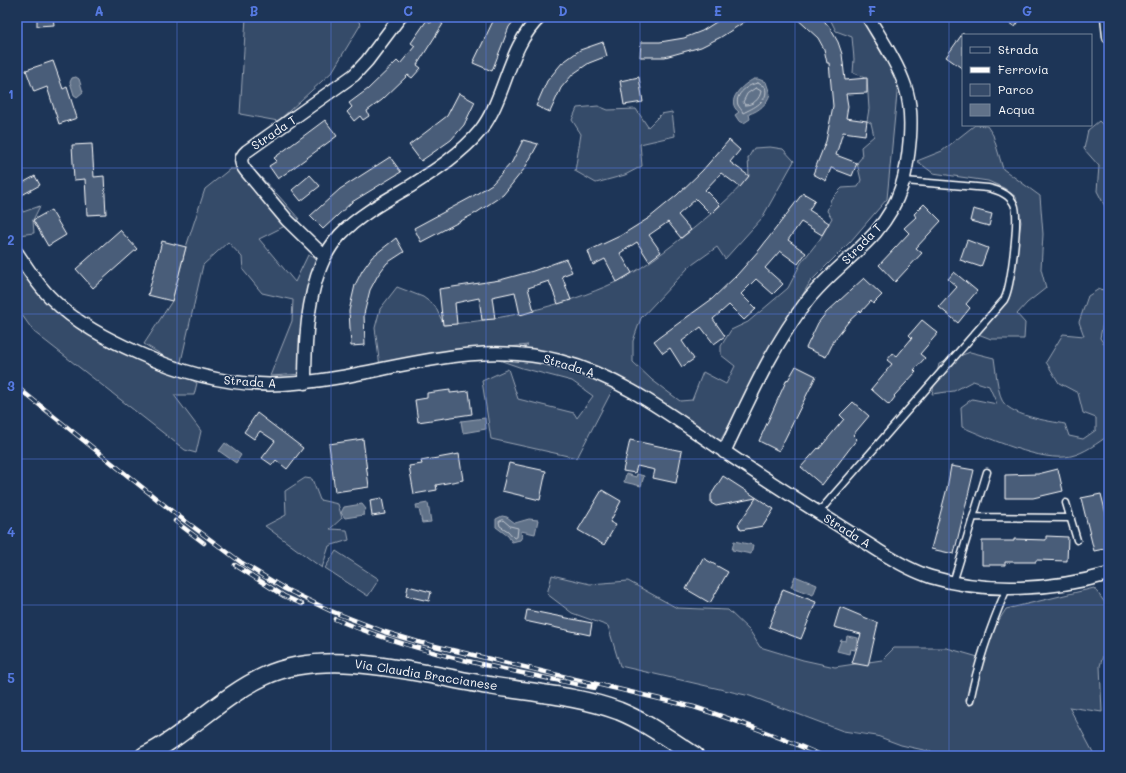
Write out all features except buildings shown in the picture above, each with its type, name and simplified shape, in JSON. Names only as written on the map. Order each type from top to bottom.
[{"type":"main road","name":"Via Claudia Braccianese","points":[[144,756],[242,688],[266,675],[314,664],[338,663],[373,665],[594,703],[640,721],[695,756]]},
{"type":"street","name":"Strada T","points":[[325,257],[278,209],[243,166],[241,158],[247,151],[354,75],[367,62],[400,17]]},
{"type":"street","points":[[305,382],[308,328],[312,302],[325,257],[339,236],[354,222],[437,168],[472,139],[488,119],[494,108],[518,45],[530,27],[540,17]]},
{"type":"street","name":"Strada T","points":[[724,452],[763,372],[787,329],[808,299],[876,231],[892,208],[905,181],[911,118],[908,96],[901,75],[868,17]]},
{"type":"street","points":[[1108,17],[1109,37]]},
{"type":"street","name":"Strada A","points":[[17,253],[34,279],[60,307],[98,332],[149,358],[188,373],[223,381],[257,384],[305,382],[459,354],[493,353],[539,356],[572,364],[614,381],[649,401],[724,452],[818,512],[900,563],[925,575],[952,583],[1006,588],[1057,584],[1109,574]]},
{"type":"lane","points":[[818,512],[1004,300],[1008,289],[1017,218],[1015,206],[1009,198],[999,191],[988,188],[905,181]]},
{"type":"lane","points":[[952,583],[987,472]]},
{"type":"lane","points":[[1066,504],[1077,540]]},
{"type":"lane","points":[[973,516],[1071,518]]},
{"type":"lane","points":[[970,701],[977,668],[988,634],[1006,588]]},
{"type":"green space","points":[[246,17],[354,17],[361,24],[332,72],[278,121],[240,114]]},
{"type":"green space","points":[[829,17],[862,17],[898,83],[887,199],[850,242],[810,282],[719,443],[618,379],[577,458],[491,439],[482,381],[508,369],[518,399],[574,413],[577,418],[593,396],[572,381],[522,368],[499,360],[528,345],[416,357],[380,367],[375,328],[380,309],[397,287],[423,297],[435,306],[444,325],[532,311],[595,291],[635,272],[681,239],[705,219],[749,176],[748,158],[754,148],[770,147],[783,149],[794,161],[762,218],[725,259],[717,247],[689,267],[641,318],[633,341],[633,362],[652,380],[680,401],[692,400],[703,372],[726,384],[735,366],[721,355],[721,346],[731,330],[748,322],[788,288],[801,263],[820,239],[832,218],[827,211],[831,199],[842,188],[858,187],[861,180],[857,163],[862,157],[861,147],[874,136],[871,123],[867,121],[869,109],[867,79],[853,73],[854,59],[852,37],[836,31]]},
{"type":"green space","points":[[598,106],[608,110],[636,109],[648,127],[661,114],[672,112],[675,136],[640,144],[642,166],[625,175],[596,183],[575,171],[581,134],[572,120],[577,108]]},
{"type":"green space","points":[[1099,121],[1108,130],[1109,214],[1097,191],[1099,166],[1084,149],[1088,130]]},
{"type":"green space","points":[[974,126],[987,126],[993,135],[1003,169],[1040,196],[1043,234],[1041,269],[1046,288],[1027,303],[1017,314],[1025,323],[1024,339],[991,339],[978,334],[1009,298],[1021,222],[1016,197],[1004,188],[988,181],[933,173],[917,161],[942,151]]},
{"type":"green space","points":[[230,169],[253,169],[299,219],[259,239],[295,282],[308,255],[318,260],[303,374],[270,376],[292,321],[293,300],[262,293],[243,270],[242,257],[228,242],[203,265],[180,366],[144,344],[172,301],[186,247],[205,189]]},
{"type":"green space","points":[[17,200],[23,212],[40,206],[33,220],[34,233],[17,234]]},
{"type":"green space","points":[[17,262],[51,303],[197,383],[194,395],[174,395],[201,431],[196,453],[185,450],[34,332],[17,308]]},
{"type":"green space","points":[[1099,289],[1109,291],[1109,308],[1106,308],[1100,338],[1109,351],[1109,388],[1105,391],[1109,396],[1109,435],[1096,444],[1076,455],[1071,456],[1059,457],[1031,453],[1001,443],[962,427],[961,407],[972,399],[997,404],[989,386],[973,381],[954,391],[932,394],[939,364],[970,352],[994,358],[1001,398],[1005,404],[1011,409],[1029,417],[1065,424],[1069,436],[1083,439],[1096,430],[1096,418],[1083,413],[1078,393],[1059,383],[1046,362],[1063,334],[1084,336],[1079,322],[1088,296]]},
{"type":"green space","points":[[305,478],[312,479],[320,500],[338,504],[342,518],[330,529],[347,530],[349,540],[329,546],[322,568],[265,526],[286,515],[285,491]]},
{"type":"green space","points":[[336,551],[379,579],[368,596],[325,568]]},
{"type":"green space","points":[[552,575],[590,584],[628,581],[677,608],[728,610],[750,631],[760,647],[803,660],[835,667],[882,660],[894,648],[947,648],[985,659],[989,636],[1006,609],[1094,588],[1109,608],[1108,639],[1100,666],[1102,712],[1069,707],[1095,756],[950,756],[901,745],[877,736],[843,731],[750,696],[620,666],[608,626],[572,613],[547,594]]},
{"type":"water","points":[[76,77],[79,79],[83,92],[77,97],[74,95],[70,82],[72,78]]},
{"type":"water","points":[[754,79],[766,82],[770,94],[765,104],[749,114],[750,119],[744,123],[739,121],[735,115],[739,112],[733,103],[734,98],[740,89]]},
{"type":"water","points":[[485,418],[486,429],[463,433],[461,421]]},
{"type":"water","points":[[225,443],[241,455],[236,463],[219,451]]},
{"type":"water","points":[[626,474],[636,477],[637,474],[644,476],[641,486],[624,482]]},
{"type":"water","points":[[428,503],[431,522],[422,523],[419,509],[417,509],[416,505]]},
{"type":"water","points":[[362,504],[366,509],[363,513],[364,515],[345,518],[341,513],[344,507]]},
{"type":"water","points":[[502,516],[507,517],[515,523],[529,519],[538,520],[535,534],[521,531],[522,537],[520,540],[512,542],[508,536],[496,527],[496,519]]},
{"type":"water","points":[[734,541],[753,545],[751,554],[732,550]]},
{"type":"water","points":[[795,576],[817,585],[813,595],[791,587]]},
{"type":"water","points":[[847,636],[858,638],[855,650],[850,649],[849,654],[837,651],[841,640],[846,641]]},
{"type":"railway","points":[[17,387],[173,512],[242,563],[285,589],[331,611],[385,632],[418,642],[694,707],[791,742],[823,756]]},
{"type":"railway","points":[[175,521],[204,543]]},
{"type":"railway","points":[[235,565],[284,596],[302,604]]},
{"type":"railway","points":[[335,619],[398,642],[463,660],[595,688]]}]
